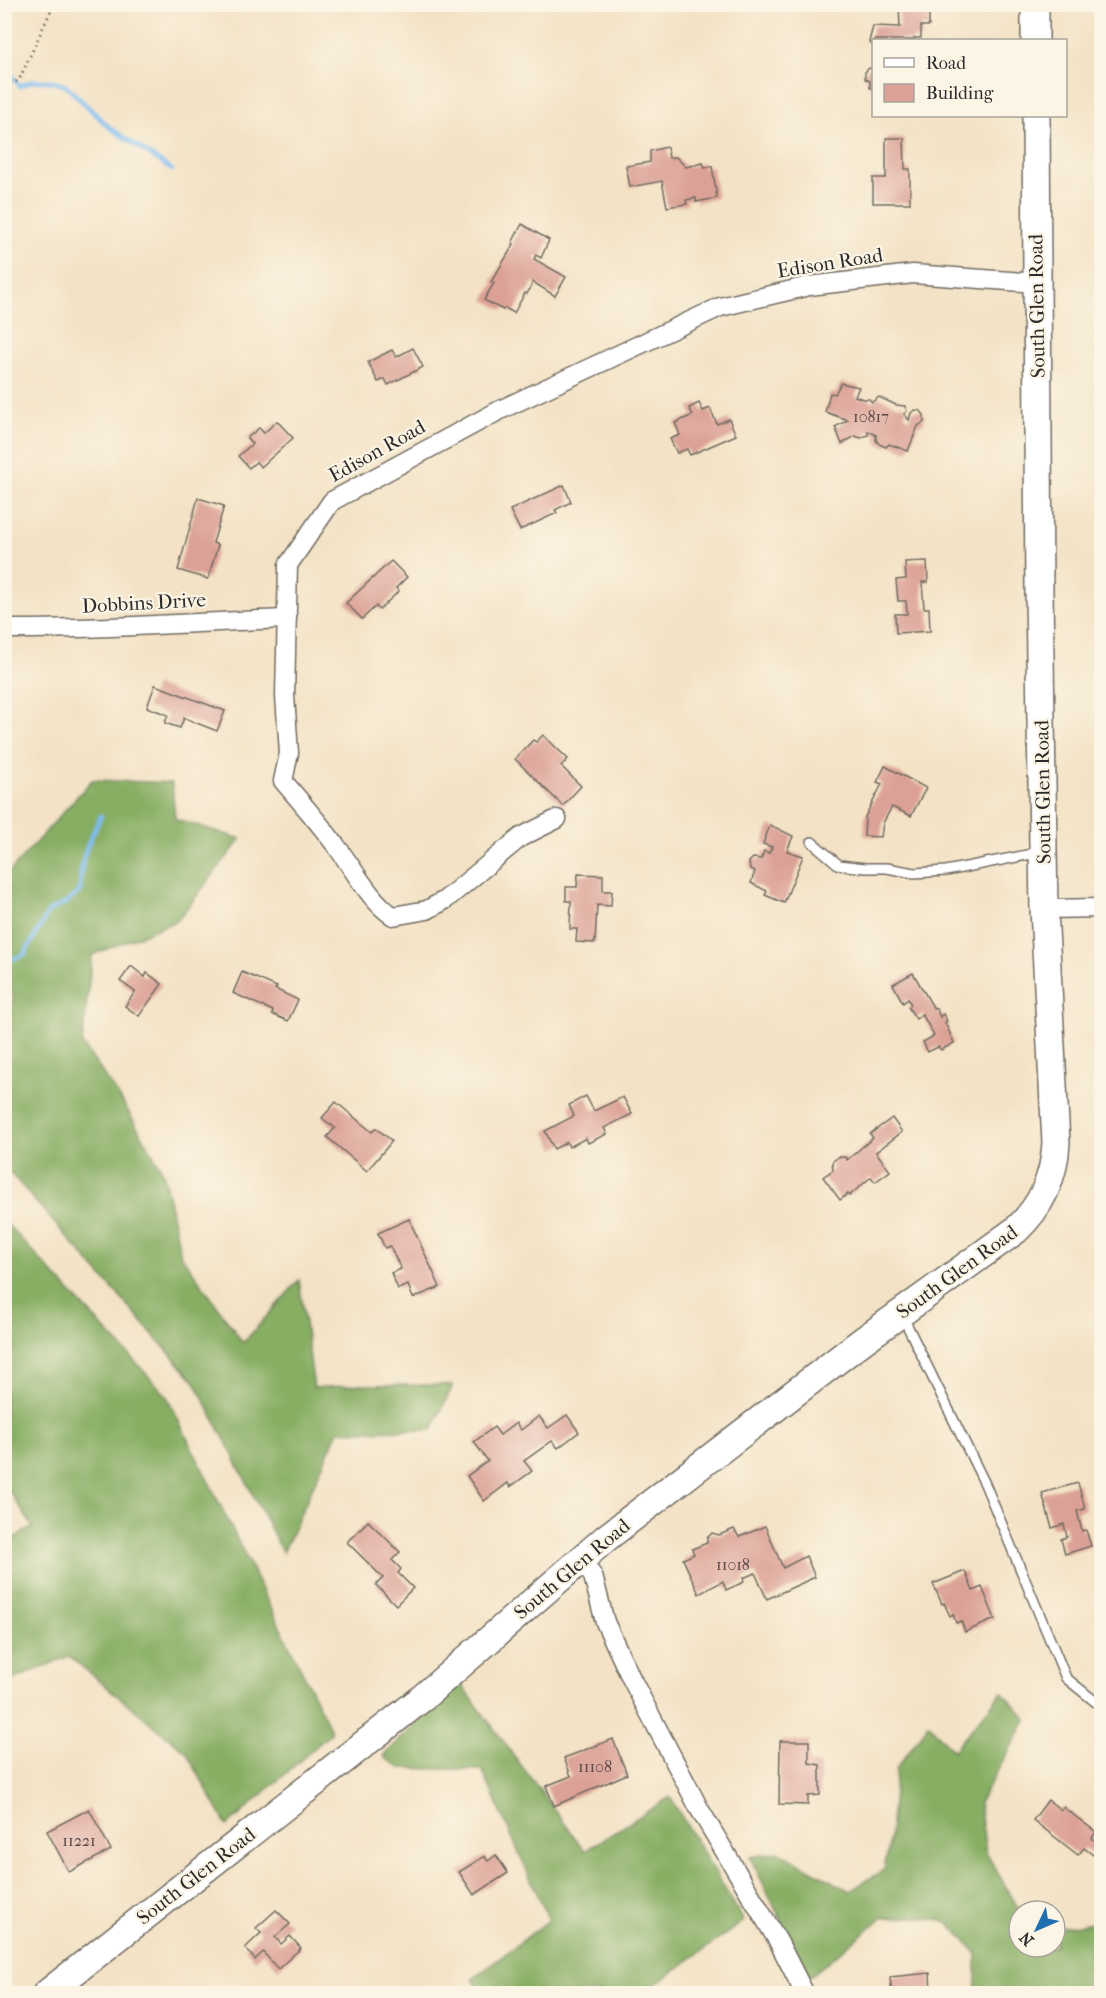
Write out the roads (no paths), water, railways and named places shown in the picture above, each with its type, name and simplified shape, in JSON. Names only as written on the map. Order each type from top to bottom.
[{"type":"main road","points":[[1035,4],[1035,39]]},
{"type":"main road","name":"South Glen Road","points":[[46,1994],[420,1700],[606,1538],[901,1313],[1016,1230],[1036,1207],[1050,1180],[1056,1143],[1044,909],[1036,117]]},
{"type":"street","name":"Edison Road","points":[[556,819],[521,837],[445,900],[426,910],[393,916],[366,887],[320,824],[283,781],[289,753],[285,696],[288,565],[332,501],[500,410],[720,307],[809,286],[913,274],[1037,283]]},
{"type":"street","name":"Dobbins Drive","points":[[4,629],[70,630],[287,619]]},
{"type":"street","points":[[1044,909],[1101,908]]},
{"type":"street","points":[[580,1560],[593,1576],[605,1622],[700,1810],[778,1941],[805,1994]]},
{"type":"lane","points":[[812,842],[838,865],[887,868],[914,873],[946,871],[1044,852]]},
{"type":"lane","points":[[901,1313],[985,1484],[1066,1678],[1101,1707]]},
{"type":"waterway","points":[[4,72],[11,75],[20,86],[32,81],[51,81],[66,86],[109,127],[172,170]]},
{"type":"waterway","points":[[4,962],[24,955],[49,911],[66,903],[80,891],[81,869],[85,852],[101,816]]}]
